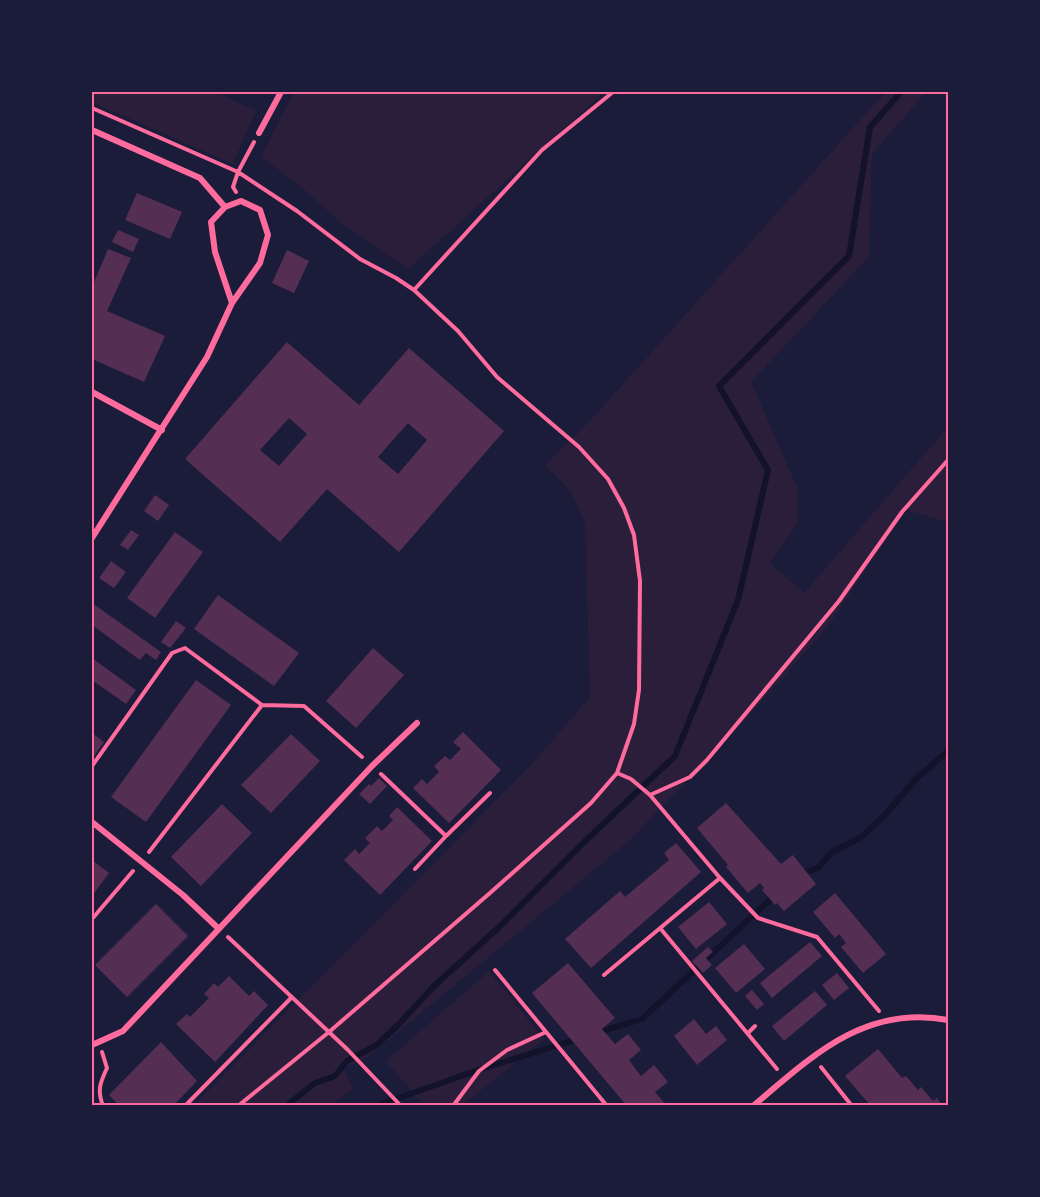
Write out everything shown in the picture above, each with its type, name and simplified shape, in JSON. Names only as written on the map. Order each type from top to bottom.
[{"type":"street","points":[[259,133],[281,92]]},
{"type":"street","points":[[92,130],[200,178],[225,207]]},
{"type":"street","points":[[92,538],[207,357],[232,303],[260,263],[268,235],[260,210],[241,201],[225,207],[212,222],[215,252],[232,303]]},
{"type":"street","points":[[92,392],[162,430]]},
{"type":"street","points":[[92,1045],[123,1031],[372,766],[417,723]]},
{"type":"street","points":[[92,822],[183,895],[219,929]]},
{"type":"street","points":[[753,1106],[785,1078],[836,1040],[863,1027],[915,1017],[948,1020]]},
{"type":"path","points":[[414,290],[542,150],[613,92]]},
{"type":"path","points":[[92,108],[238,172],[297,211],[360,259],[414,290],[458,331],[497,377],[579,447],[608,479],[624,508],[634,535],[640,581],[639,690],[634,724],[617,773],[591,803],[329,1032],[238,1106]]},
{"type":"path","points":[[241,201],[233,187],[238,172],[259,133]]},
{"type":"path","points":[[650,795],[690,777],[707,760],[839,600],[902,512],[948,460]]},
{"type":"path","points":[[92,766],[172,652],[185,648],[262,705],[304,706],[446,836]]},
{"type":"path","points":[[92,919],[142,861],[262,705]]},
{"type":"path","points":[[617,773],[631,779],[650,795],[720,878],[758,918],[817,937],[887,1021]]},
{"type":"path","points":[[415,869],[490,793]]},
{"type":"path","points":[[604,975],[720,878]]},
{"type":"path","points":[[92,911],[96,914]]},
{"type":"path","points":[[660,928],[785,1078]]},
{"type":"path","points":[[219,929],[348,1050],[401,1106]]},
{"type":"path","points":[[495,970],[607,1106]]},
{"type":"path","points":[[185,1106],[292,997]]},
{"type":"path","points":[[748,1033],[755,1026]]},
{"type":"path","points":[[453,1106],[479,1071],[507,1050],[546,1032]]},
{"type":"path","points":[[99,1042],[107,1068],[99,1095],[103,1106]]},
{"type":"path","points":[[813,1057],[852,1106]]},
{"type":"shaded area","points":[[92,92],[216,92],[256,111],[233,164],[92,102]]},
{"type":"shaded area","points":[[294,92],[604,92],[408,269],[341,223],[307,192],[261,156]]},
{"type":"shaded area","points":[[885,92],[926,92],[872,154],[869,257],[751,382],[797,487],[798,523],[770,563],[804,593],[948,427],[948,522],[906,510],[826,629],[744,721],[629,841],[368,1057],[344,1068],[353,1089],[332,1105],[193,1106],[531,765],[590,697],[585,523],[571,492],[545,465],[589,422]]},
{"type":"shaded area","points":[[489,971],[544,1039],[463,1105],[423,1105],[386,1061]]},
{"type":"building","points":[[137,193],[182,212],[170,239],[125,220]]},
{"type":"building","points":[[118,230],[139,239],[133,252],[112,242]]},
{"type":"building","points":[[108,249],[131,258],[107,311],[165,336],[144,382],[92,359],[92,287]]},
{"type":"building","points":[[287,250],[309,261],[294,293],[272,283]]},
{"type":"building","points":[[287,342],[359,405],[409,348],[504,431],[399,552],[327,489],[280,542],[185,459]],"holes":[[[289,418],[307,434],[279,466],[260,450]],[[408,423],[427,440],[398,474],[378,457]]]},
{"type":"building","points":[[155,495],[169,505],[158,521],[144,511]]},
{"type":"building","points":[[131,530],[139,535],[128,550],[120,545]]},
{"type":"building","points":[[175,532],[203,552],[155,618],[127,598]]},
{"type":"building","points":[[111,561],[126,572],[114,588],[99,578]]},
{"type":"building","points":[[218,595],[299,653],[274,686],[194,629]]},
{"type":"building","points":[[92,603],[161,652],[156,660],[146,653],[140,660],[92,625]]},
{"type":"building","points":[[176,621],[186,628],[170,648],[161,642]]},
{"type":"building","points":[[373,648],[404,675],[356,728],[326,701]]},
{"type":"building","points":[[92,658],[136,690],[126,704],[92,680]]},
{"type":"building","points":[[196,680],[231,705],[146,822],[111,797]]},
{"type":"building","points":[[463,732],[501,770],[449,823],[413,788],[422,779],[427,784],[439,772],[434,766],[445,756],[450,760],[461,749],[453,742]]},
{"type":"building","points":[[92,733],[104,742],[92,759]]},
{"type":"building","points":[[291,734],[320,761],[271,813],[241,785]]},
{"type":"building","points":[[379,778],[387,786],[370,804],[359,794]]},
{"type":"building","points":[[726,803],[781,864],[793,855],[816,884],[784,911],[777,903],[775,905],[762,890],[764,888],[760,883],[748,893],[697,828]]},
{"type":"building","points":[[222,804],[252,833],[201,886],[171,857]]},
{"type":"building","points":[[397,807],[432,841],[380,895],[344,860],[355,849],[359,854],[370,843],[365,838],[377,826],[382,831],[393,820],[389,816]]},
{"type":"building","points":[[676,843],[701,872],[591,968],[565,939],[620,891],[625,897],[669,860],[664,853]]},
{"type":"building","points":[[92,860],[109,873],[92,896]]},
{"type":"building","points":[[835,893],[886,954],[863,973],[841,947],[846,943],[839,934],[835,938],[813,912]]},
{"type":"building","points":[[709,902],[727,924],[696,949],[678,927]]},
{"type":"building","points":[[156,904],[188,936],[127,997],[95,965]]},
{"type":"building","points":[[810,942],[822,956],[772,998],[760,983]]},
{"type":"building","points":[[744,944],[765,969],[736,993],[715,968]]},
{"type":"building","points":[[708,947],[713,952],[706,958],[712,965],[703,973],[692,961]]},
{"type":"building","points":[[568,963],[615,1018],[602,1029],[615,1044],[628,1034],[641,1050],[629,1060],[641,1076],[654,1065],[668,1082],[655,1092],[667,1106],[627,1106],[532,993]]},
{"type":"building","points":[[837,973],[849,988],[834,1000],[822,985]]},
{"type":"building","points":[[229,976],[249,996],[254,991],[268,1005],[215,1062],[176,1024],[187,1014],[190,1017],[209,998],[204,994],[214,983],[218,987]]},
{"type":"building","points":[[752,990],[764,1004],[757,1010],[745,996]]},
{"type":"building","points":[[815,991],[827,1005],[784,1041],[772,1026]]},
{"type":"building","points":[[694,1019],[706,1034],[716,1026],[727,1040],[697,1065],[674,1036]]},
{"type":"building","points":[[161,1042],[197,1081],[173,1106],[120,1106],[109,1095]]},
{"type":"building","points":[[878,1049],[902,1078],[906,1076],[918,1090],[921,1087],[933,1101],[937,1098],[943,1106],[875,1106],[873,1103],[870,1105],[845,1076]]},
{"type":"waterway","points":[[286,1106],[315,1083],[335,1076],[347,1061],[377,1045],[434,986],[497,929],[675,756],[738,600],[768,470],[719,386],[849,256],[870,127],[901,92]]},
{"type":"waterway","points":[[799,875],[818,868],[831,853],[861,837],[883,817],[917,778],[948,751]]},
{"type":"waterway","points":[[596,1033],[642,1019],[775,895]]},
{"type":"waterway","points":[[376,1106],[478,1070],[578,1039]]}]
